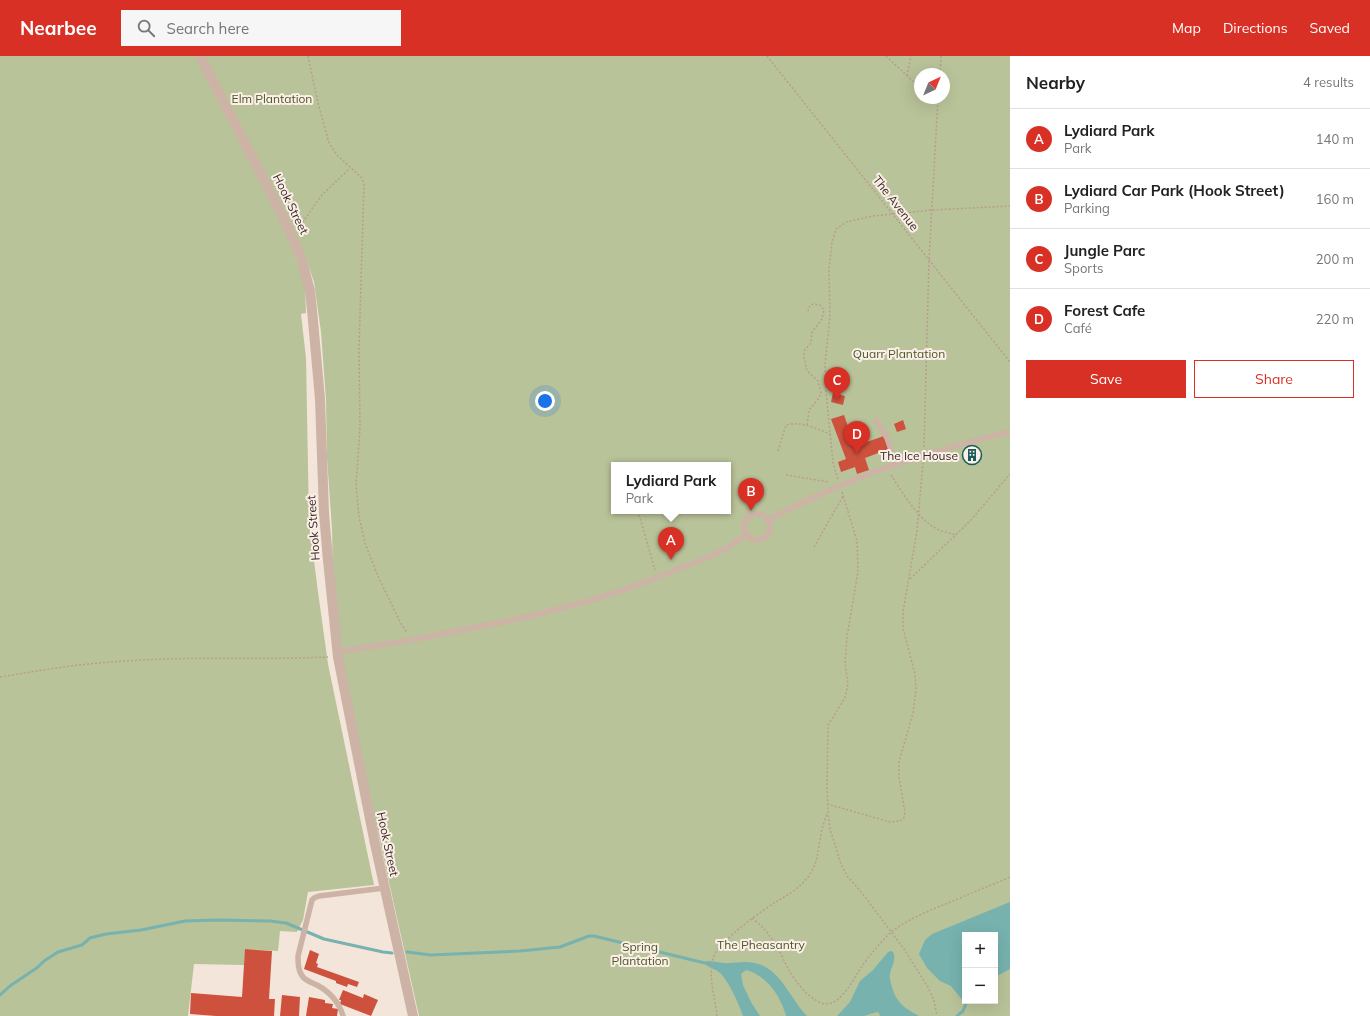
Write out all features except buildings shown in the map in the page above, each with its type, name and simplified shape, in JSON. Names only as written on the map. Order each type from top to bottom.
[{"type":"street","name":"Hook Street","points":[[200,56],[264,177],[293,237],[306,272],[312,310],[320,399],[327,544],[338,655],[384,888],[413,1016]]},
{"type":"lane","points":[[876,420],[887,438],[896,464]]},
{"type":"lane","points":[[767,520],[841,486],[896,464],[1010,432]]},
{"type":"lane","points":[[761,515],[767,520],[770,529],[764,538],[754,540],[747,534],[745,526],[747,519],[761,515]]},
{"type":"lane","points":[[338,655],[528,617],[624,590],[709,557],[727,548],[747,534]]},
{"type":"lane","points":[[343,1016],[336,1001],[321,987],[304,978],[300,972],[298,956],[312,900],[320,896],[384,888]]},
{"type":"path","points":[[308,56],[318,103],[329,142],[337,155],[362,178],[364,184],[359,348],[360,427],[356,486],[359,517],[365,543],[377,574],[400,622],[411,640]]},
{"type":"path","name":"The Avenue","points":[[767,56],[1010,362]]},
{"type":"path","points":[[886,56],[914,82]]},
{"type":"path","points":[[907,76],[911,56]]},
{"type":"path","points":[[940,68],[941,56]]},
{"type":"path","points":[[828,804],[890,822],[900,822],[904,818],[905,814],[898,777],[899,762],[913,713],[916,690],[915,674],[903,628],[905,598],[910,579],[919,514],[924,455],[929,260],[938,104]]},
{"type":"path","points":[[293,237],[321,196],[350,168]]},
{"type":"path","points":[[937,1016],[934,1001],[928,987],[891,931],[862,893],[846,876],[830,829],[827,780],[828,725],[845,698],[848,684],[845,663],[847,637],[858,571],[857,540],[833,463],[830,434],[825,365],[830,316],[829,269],[834,234],[840,225],[854,219],[932,210],[1010,206]]},
{"type":"path","points":[[807,425],[809,410],[819,398],[821,393],[818,381],[808,371],[804,357],[804,350],[811,342],[812,332],[822,319],[824,310],[817,304],[809,307],[808,311]]},
{"type":"path","points":[[778,451],[786,425],[796,423],[807,425],[830,434]]},
{"type":"path","points":[[887,468],[902,492],[919,514],[933,526],[945,532],[956,535]]},
{"type":"path","points":[[910,579],[971,520],[1010,474]]},
{"type":"path","points":[[786,475],[841,486]]},
{"type":"path","points":[[814,547],[843,495]]},
{"type":"path","points":[[639,514],[657,577]]},
{"type":"path","points":[[0,676],[56,668],[128,661],[210,658],[282,658],[338,655]]},
{"type":"path","points":[[718,1016],[711,978],[713,959],[715,955],[726,941],[752,918],[800,887],[808,878],[815,866],[819,852],[821,833],[828,812]]},
{"type":"path","points":[[752,918],[764,929],[776,944],[794,978],[817,1002],[825,1004],[836,1001],[845,993],[876,947],[891,931],[900,925],[932,910],[1010,877]]},
{"type":"green space","points":[[0,56],[196,56],[282,215],[305,285],[306,313],[301,314],[306,358],[309,521],[328,664],[374,885],[308,892],[303,920],[297,932],[280,931],[278,951],[246,949],[244,965],[194,964],[188,1016],[0,1016]]},
{"type":"green space","points":[[205,56],[1010,56],[1010,1016],[419,1016],[354,726],[343,665],[333,591],[332,529],[327,458],[326,400],[321,332],[314,282],[306,259]]},
{"type":"water","points":[[1010,902],[1010,969],[998,975],[998,932],[962,932],[962,1000],[951,986],[940,981],[927,968],[919,954],[925,940],[932,934]]},
{"type":"water","points":[[888,952],[893,952],[894,958],[890,977],[894,993],[902,1005],[919,1016],[880,1016],[877,1012],[864,1016],[837,1016],[850,1002],[860,981],[873,970]]},
{"type":"water","points":[[707,961],[726,963],[751,962],[763,966],[778,977],[807,1016],[786,1016],[784,1008],[772,987],[760,976],[746,970],[741,974],[743,985],[760,1016],[743,1016],[727,981],[718,972],[706,965]]},
{"type":"waterway","points":[[0,995],[10,986],[58,952],[82,945],[90,938],[185,921],[270,921],[286,923],[324,939],[392,953]]},
{"type":"waterway","points":[[407,952],[431,955],[520,951],[560,947],[589,936],[594,936],[709,964]]},
{"type":"waterway","points":[[957,1016],[963,1011],[966,1004]]},
{"type":"place","name":"Jungle Parc","points":[[837,400]]},
{"type":"place","name":"Forest Cafe","points":[[857,454]]},
{"type":"place","name":"The Ice House","points":[[972,455]]},
{"type":"place","name":"Lydiard Car Park (Hook Street)","points":[[751,511]]},
{"type":"place","name":"Lydiard Park","points":[[671,560]]},
{"type":"park label","name":"Elm Plantation","points":[[272,98]]},
{"type":"park label","name":"Quarr Plantation","points":[[899,353]]},
{"type":"park label","name":"The Pheasantry","points":[[761,944]]},
{"type":"park label","name":"Spring Plantation","points":[[640,953]]}]
